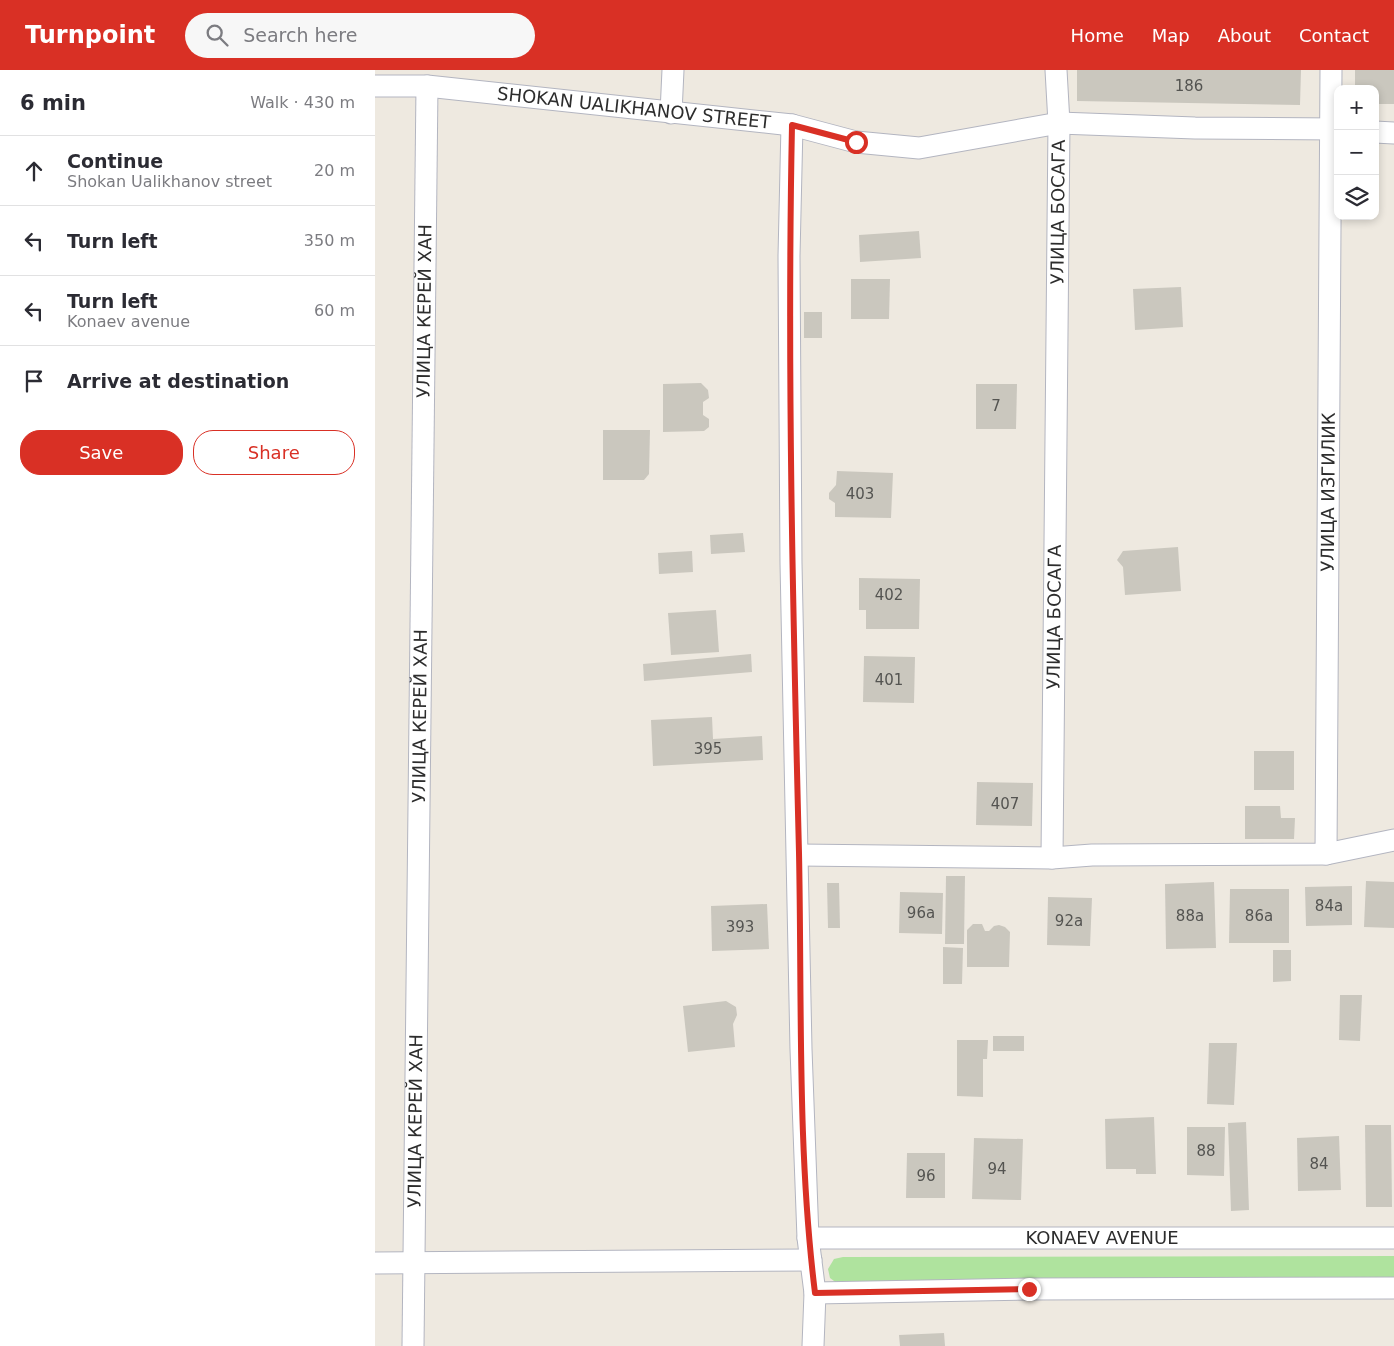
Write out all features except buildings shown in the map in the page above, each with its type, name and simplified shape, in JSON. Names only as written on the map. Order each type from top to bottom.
[{"type":"street","points":[[671,113],[673,70]]},
{"type":"street","name":"УЛИЦА БОСАГА","points":[[1052,858],[1059,123],[1056,70]]},
{"type":"street","name":"УЛИЦА ИЗГИЛИК","points":[[1326,854],[1334,129],[1331,70]]},
{"type":"street","name":"SHOKAN UALIKHANOV STREET","points":[[375,86],[427,86],[792,125],[856,142],[919,148],[1059,123],[1195,128],[1334,129]]},
{"type":"street","name":"УЛИЦА КЕРЕЙ ХАН","points":[[413,1346],[427,86]]},
{"type":"street","points":[[792,125],[789,256],[791,554],[799,855],[801,1049],[809,1238],[815,1293],[813,1346]]},
{"type":"street","points":[[1379,132],[1394,133]]},
{"type":"street","points":[[799,855],[1052,858],[1092,855],[1326,854],[1394,840]]},
{"type":"street","name":"KONAEV AVENUE","points":[[809,1238],[1394,1238]]},
{"type":"street","points":[[375,1263],[811,1260]]},
{"type":"street","points":[[815,1293],[1039,1289],[1394,1288]]},
{"type":"green space","points":[[1394,1256],[1394,1285],[838,1284],[830,1278],[828,1269],[834,1259],[843,1257]]},
{"type":"route","points":[[856,142],[792,125],[789,256],[791,563],[799,855],[801,1049],[809,1238],[815,1293],[1029,1289]]}]
